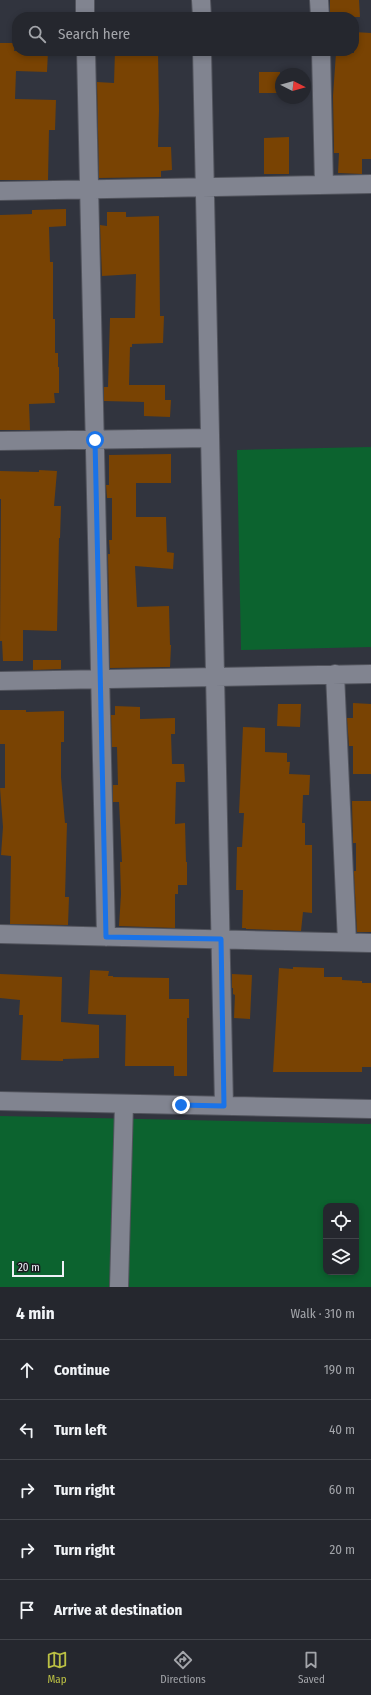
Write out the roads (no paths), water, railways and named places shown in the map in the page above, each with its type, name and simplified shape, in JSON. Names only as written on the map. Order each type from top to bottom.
[{"type":"street","points":[[85,0],[85,12]]},
{"type":"street","points":[[201,0],[202,12]]},
{"type":"street","points":[[320,0],[320,12]]},
{"type":"street","points":[[86,56],[106,937]]},
{"type":"street","points":[[202,56],[224,1106]]},
{"type":"street","points":[[321,56],[324,185]]},
{"type":"street","points":[[0,191],[371,184]]},
{"type":"street","points":[[0,441],[210,438]]},
{"type":"street","points":[[335,674],[347,942]]},
{"type":"street","points":[[0,681],[371,674]]},
{"type":"street","points":[[0,934],[371,943]]},
{"type":"street","points":[[0,1101],[371,1109]]},
{"type":"street","points":[[119,1287],[124,1104]]}]
